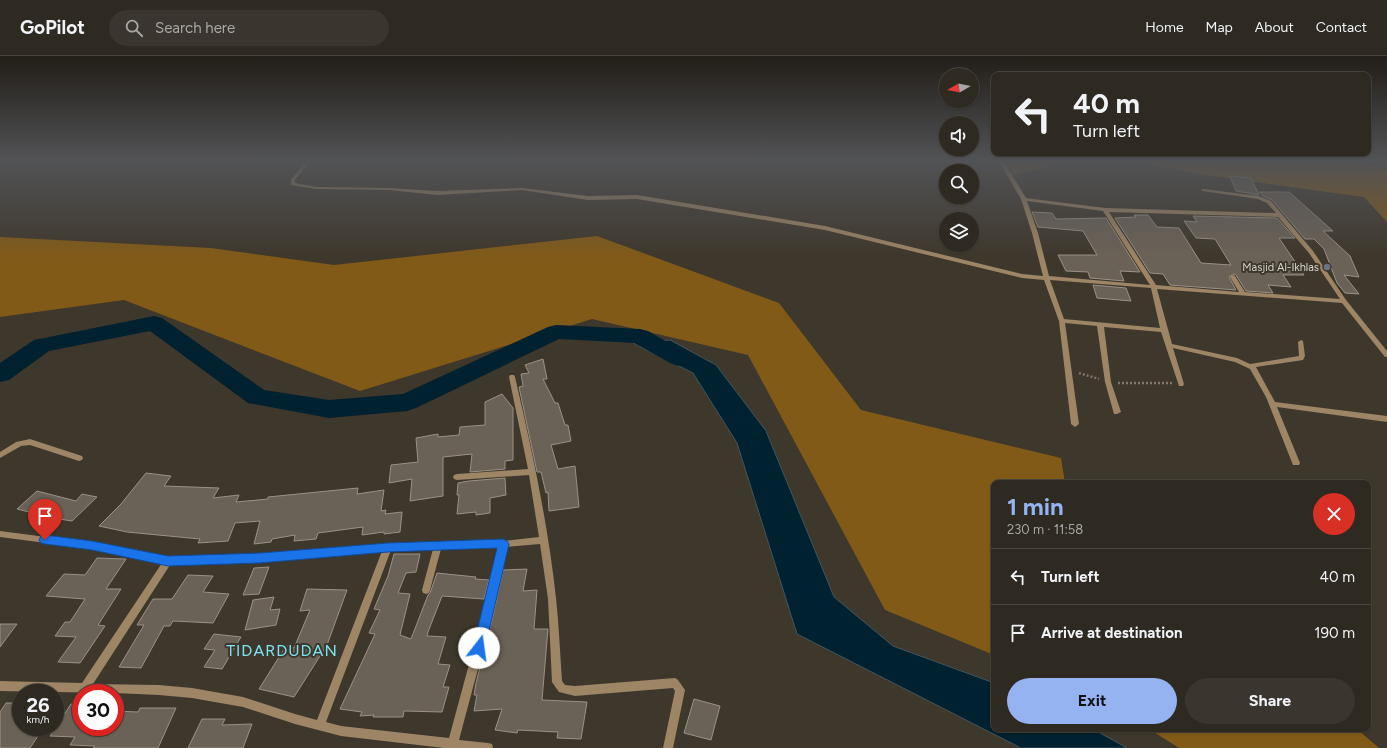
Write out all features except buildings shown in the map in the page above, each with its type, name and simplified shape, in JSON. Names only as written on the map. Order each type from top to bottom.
[{"type":"street","points":[[429,192],[451,192]]},
{"type":"street","points":[[544,192],[588,198],[637,197],[803,224],[927,252],[1009,274],[1154,287],[1344,301]]},
{"type":"street","points":[[1020,192],[1024,199],[1035,232],[1046,278],[1062,321],[1075,424]]},
{"type":"street","points":[[1218,192],[1262,199],[1269,202],[1311,252],[1344,301],[1386,354]]},
{"type":"street","points":[[1024,199],[1105,210],[1280,215]]},
{"type":"street","points":[[1105,210],[1154,287],[1168,345],[1181,384]]},
{"type":"street","points":[[1233,277],[1243,294]]},
{"type":"street","points":[[1062,321],[1164,330]]},
{"type":"street","points":[[1100,324],[1108,382],[1118,412]]},
{"type":"street","points":[[1250,366],[1301,358],[1301,342]]},
{"type":"street","points":[[1168,345],[1237,360],[1255,370],[1296,463]]},
{"type":"street","points":[[512,377],[529,452],[531,472],[544,540],[552,599],[558,685],[564,690],[575,691],[670,682],[675,683],[680,690],[668,748]]},
{"type":"street","points":[[1271,404],[1387,419]]},
{"type":"street","points":[[0,455],[19,444],[27,442],[79,458]]},
{"type":"street","points":[[457,477],[531,472]]},
{"type":"street","points":[[0,534],[92,546],[168,561],[260,558],[388,547],[503,544],[544,540]]},
{"type":"street","points":[[452,746],[486,620],[503,544]]},
{"type":"street","points":[[426,590],[438,545]]},
{"type":"street","points":[[320,726],[388,547]]},
{"type":"street","points":[[88,684],[168,561]]},
{"type":"street","points":[[0,686],[72,688]]},
{"type":"street","points":[[124,690],[192,693],[243,702],[341,731],[452,746],[488,748]]},
{"type":"path","points":[[1069,370],[1108,382],[1181,384]]},
{"type":"shaded area","points":[[1330,192],[1387,192],[1387,222],[1364,197]]},
{"type":"shaded area","points":[[597,236],[779,303],[861,410],[1061,458],[1065,480],[991,480],[991,654],[885,610],[748,355],[592,319],[360,391],[124,300],[0,317],[0,237],[211,248],[334,265]]},
{"type":"shaded area","points":[[1154,732],[1360,732],[1379,748],[1179,748]]},
{"type":"water","points":[[670,340],[716,365],[766,431],[834,597],[893,646],[991,682],[991,732],[1098,732],[1127,748],[1021,748],[797,634],[737,443],[693,373],[633,343]]},
{"type":"waterway","points":[[0,374],[42,345],[154,323],[257,397],[329,409],[407,402],[556,332],[640,336],[678,358]]},
{"type":"place","name":"Masjid Al-Ikhlas","points":[[1327,267]]},
{"type":"district","name":"TIDARDUDAN","points":[[282,650]]},
{"type":"route","points":[[45,540],[92,546],[168,561],[260,558],[388,547],[503,544],[479,648]]}]
